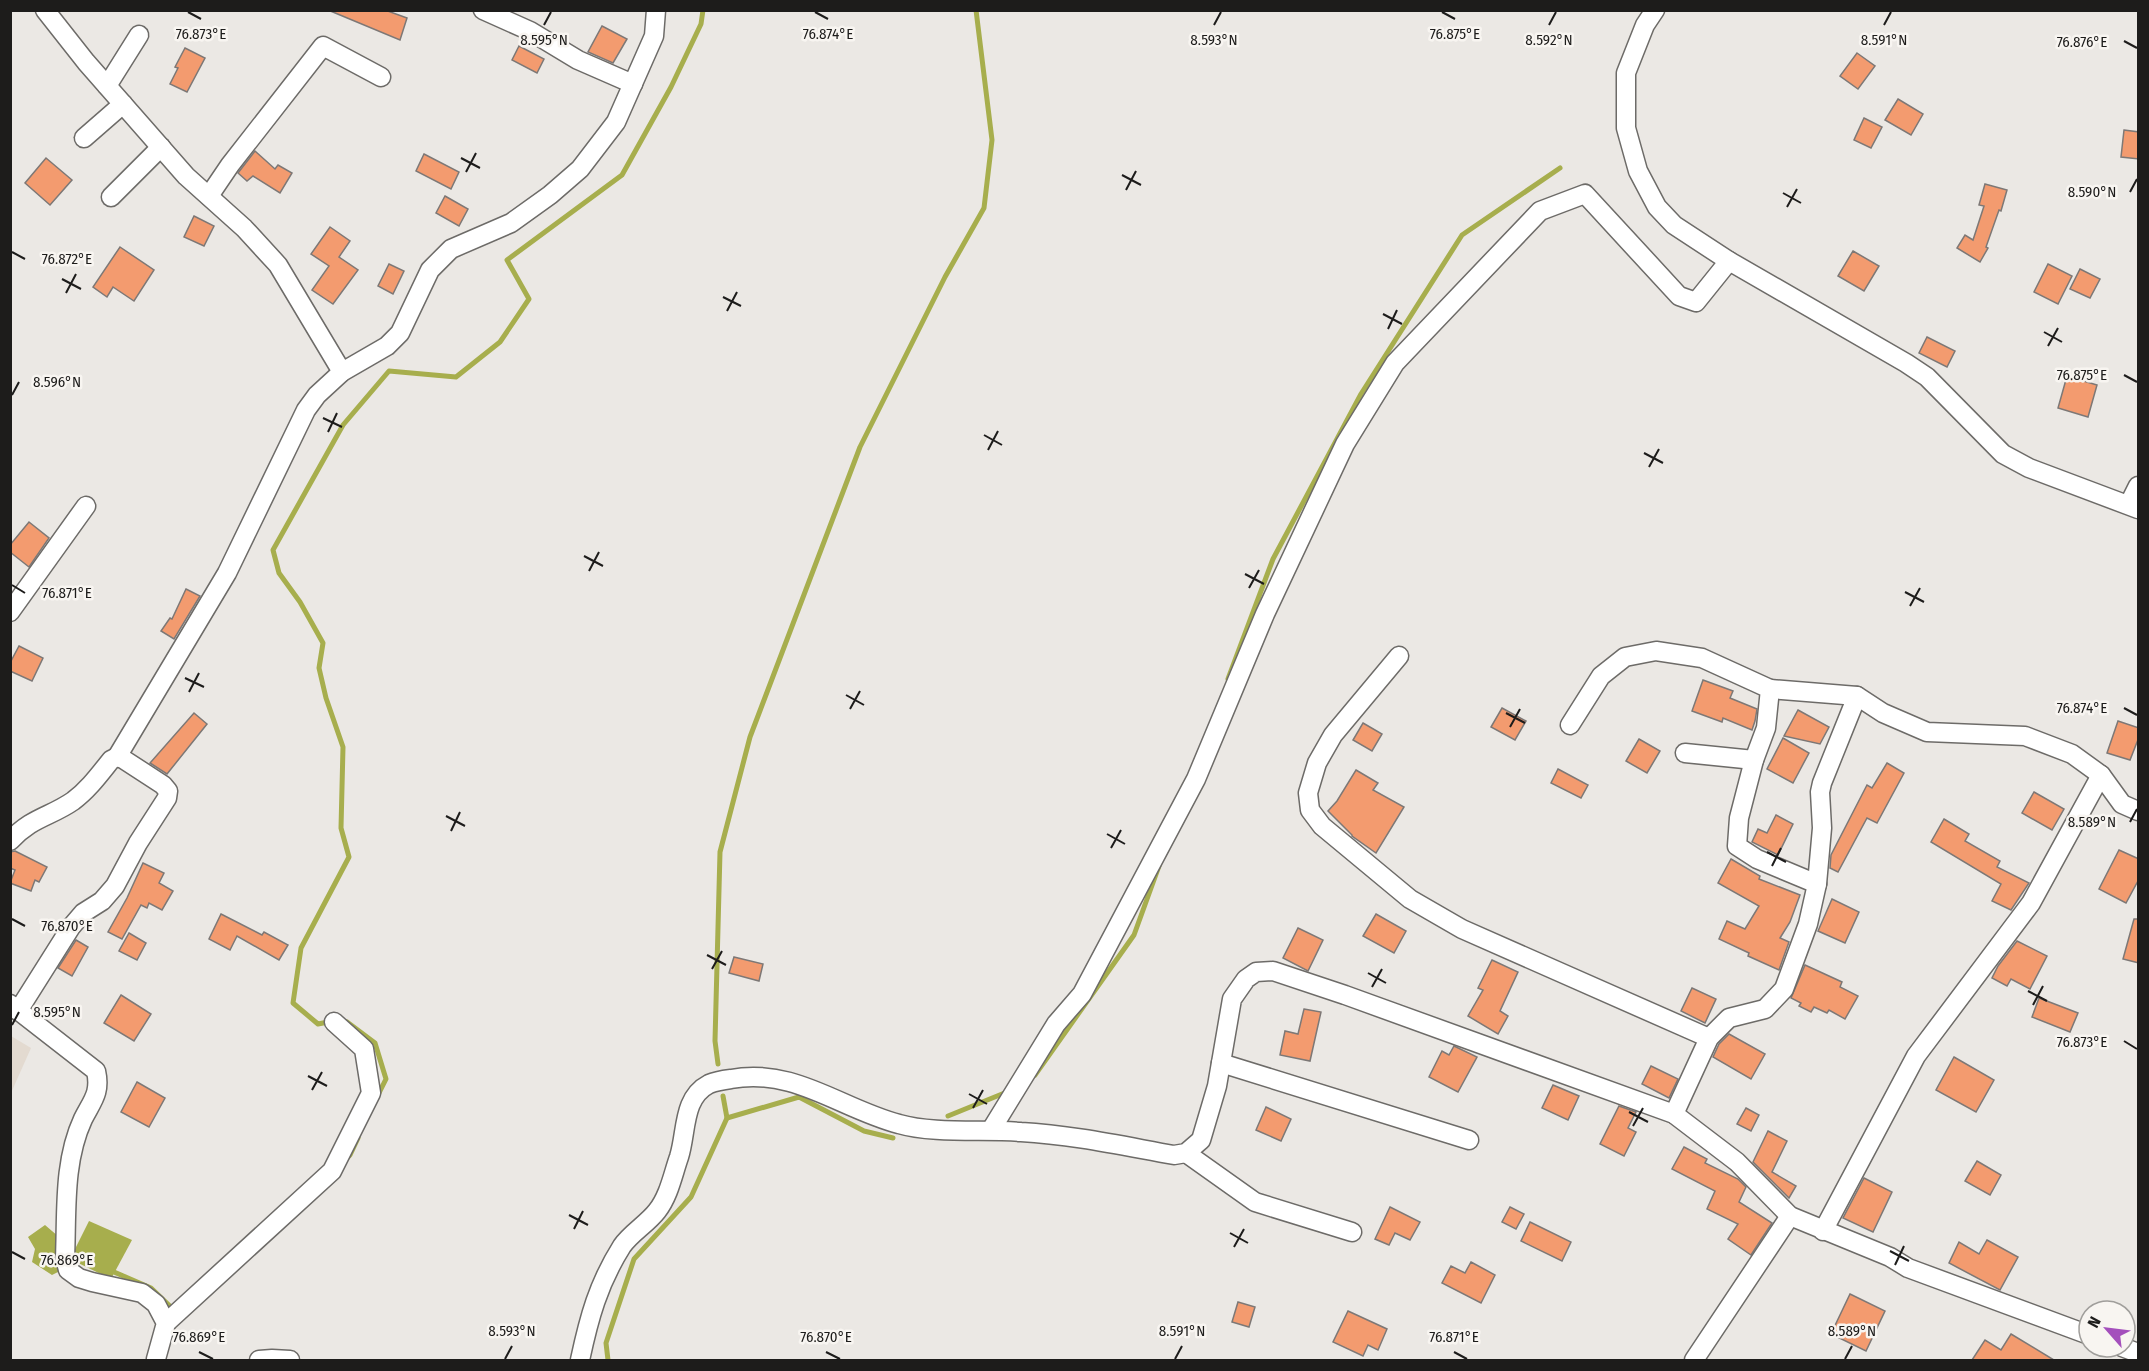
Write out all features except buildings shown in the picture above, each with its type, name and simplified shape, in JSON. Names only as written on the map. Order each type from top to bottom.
[{"type":"street","points":[[45,10],[107,86],[186,176],[244,228],[278,265],[342,372]]},
{"type":"street","points":[[483,10],[530,31],[578,60],[633,84]]},
{"type":"street","points":[[117,758],[227,573],[306,410],[317,395],[342,372],[387,346],[400,333],[430,270],[451,249],[511,223],[580,170],[616,122],[654,36],[656,10]]},
{"type":"street","points":[[1655,10],[1645,25],[1626,74],[1626,128],[1638,171],[1657,207],[1674,225],[1729,261],[1927,377],[2003,454],[2030,468],[2134,506],[2139,486]]},
{"type":"street","points":[[107,86],[139,35]]},
{"type":"street","points":[[208,196],[323,46],[381,77]]},
{"type":"street","points":[[84,138],[123,104]]},
{"type":"street","points":[[111,197],[161,147]]},
{"type":"street","points":[[991,1130],[1056,1024],[1082,994],[1196,779],[1265,614],[1345,444],[1395,363],[1540,211],[1585,194],[1679,296],[1696,302],[1729,261]]},
{"type":"street","points":[[10,612],[86,506]]},
{"type":"street","points":[[1570,724],[1602,676],[1625,657],[1656,651],[1702,658],[1770,689],[1857,696],[1883,713],[1927,732],[2025,736],[2072,754],[2101,774],[2122,804],[2139,811]]},
{"type":"street","points":[[1399,656],[1333,735],[1317,764],[1308,793],[1310,810],[1322,826],[1410,898],[1462,929],[1709,1038]]},
{"type":"street","points":[[1770,689],[1766,728],[1754,760],[1739,818],[1737,846],[1757,859],[1817,884]]},
{"type":"street","points":[[1674,1114],[1709,1038],[1729,1018],[1765,1009],[1784,989],[1808,924],[1817,884],[1822,828],[1822,783],[1857,696]]},
{"type":"street","points":[[1685,753],[1754,760]]},
{"type":"street","points":[[10,841],[33,821],[71,802],[88,788],[111,760],[117,758],[123,759],[163,785],[168,791],[167,798],[138,843],[115,886],[102,901],[83,913],[71,927],[14,1007],[89,1064],[96,1071],[99,1083],[95,1097],[82,1120],[70,1158],[65,1258],[68,1270],[92,1282],[142,1293],[156,1304],[166,1323],[161,1360]]},
{"type":"street","points":[[1823,1231],[1916,1056],[2031,903],[2101,774]]},
{"type":"street","points":[[579,1360],[592,1305],[608,1269],[624,1244],[658,1211],[666,1196],[682,1149],[691,1102],[706,1086],[716,1081],[762,1075],[796,1083],[885,1120],[912,1128],[1048,1133],[1174,1155],[1186,1153],[1201,1140],[1217,1086],[1232,999],[1246,979],[1256,972],[1272,971],[1345,995],[1674,1114],[1737,1161],[1790,1216],[1890,1257],[1908,1268],[2077,1331]]},
{"type":"street","points":[[166,1323],[332,1171],[372,1093],[364,1049],[334,1022]]},
{"type":"street","points":[[1221,1063],[1469,1140]]},
{"type":"street","points":[[1186,1153],[1255,1202],[1352,1233]]},
{"type":"street","points":[[1694,1360],[1790,1216]]},
{"type":"street","points":[[259,1360],[290,1360]]},
{"type":"shaded area","points":[[11,1036],[31,1048],[11,1093]]},
{"type":"shaded area","points":[[89,1221],[132,1240],[111,1279],[70,1259]]},
{"type":"shaded area","points":[[45,1225],[59,1237],[62,1270],[52,1275],[32,1262],[35,1249],[28,1237]]},
{"type":"waterway","points":[[333,1021],[318,1024],[293,1003],[301,948],[349,857],[341,828],[343,747],[326,698],[319,668],[323,643],[300,602],[279,573],[273,550],[343,425],[389,371],[456,377],[500,342],[529,299],[507,260],[622,175],[671,87],[701,24],[703,10]]},
{"type":"waterway","points":[[718,1064],[715,1041],[720,852],[750,737],[860,447],[945,277],[984,208],[992,140],[976,10]]},
{"type":"waterway","points":[[1228,679],[1273,559],[1361,394],[1462,235],[1560,168]]},
{"type":"waterway","points":[[1035,1075],[1134,935],[1159,866]]},
{"type":"waterway","points":[[347,1022],[375,1043],[386,1079],[377,1097]]},
{"type":"waterway","points":[[948,1116],[1007,1092]]},
{"type":"waterway","points":[[608,1360],[606,1343],[634,1259],[691,1197],[727,1118],[723,1096]]},
{"type":"waterway","points":[[727,1118],[799,1097],[864,1131],[893,1138]]},
{"type":"waterway","points":[[345,1160],[358,1138]]},
{"type":"waterway","points":[[114,1272],[151,1288],[175,1311]]}]
